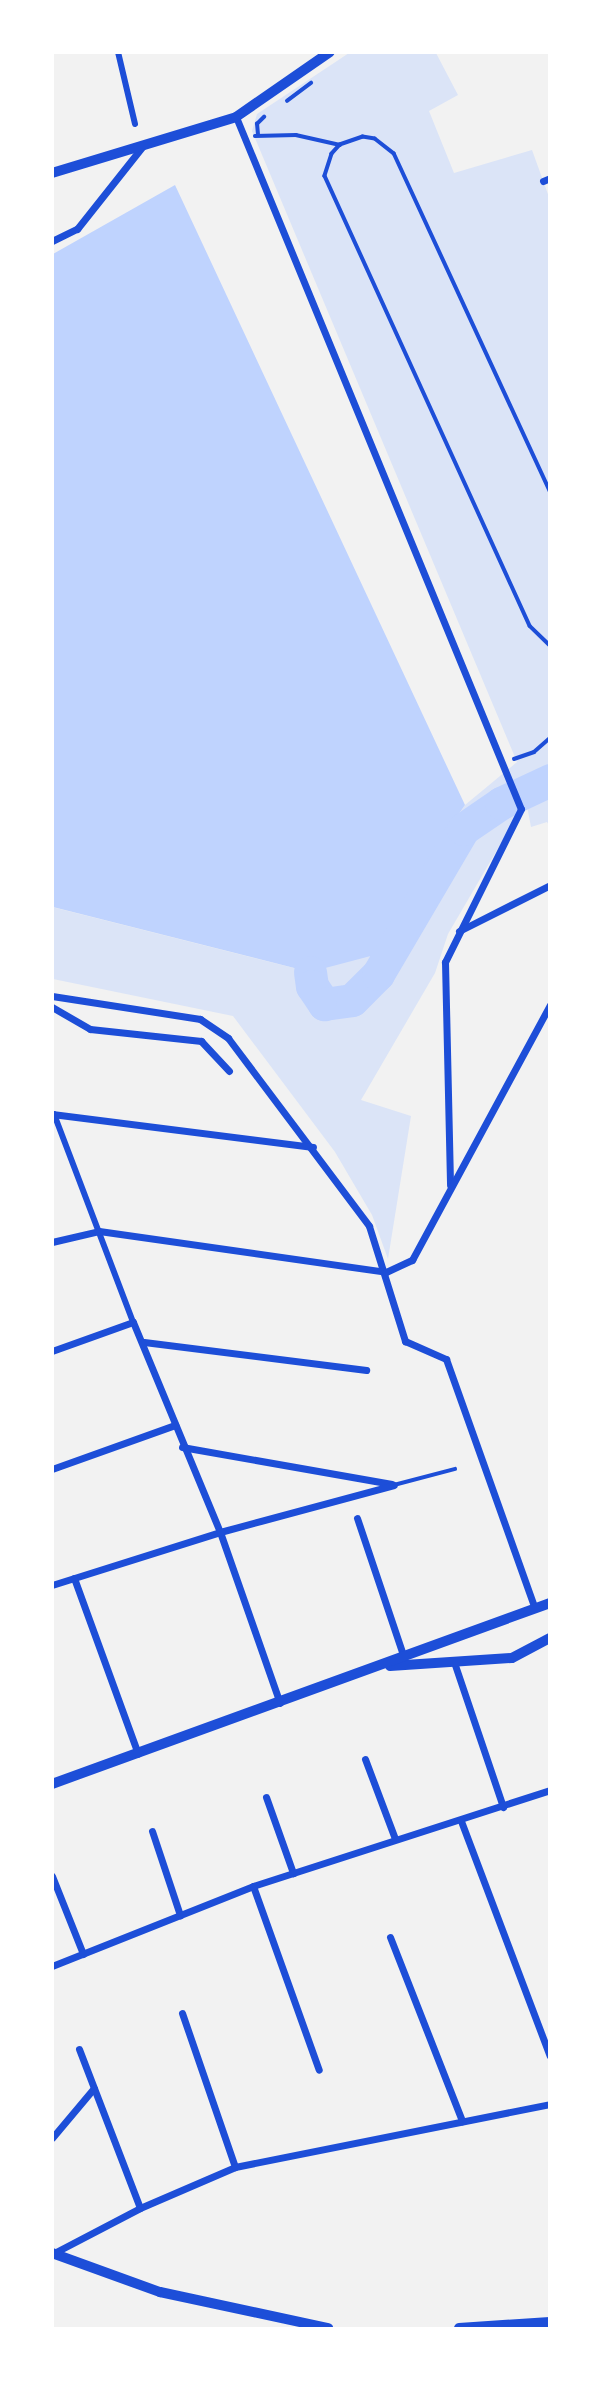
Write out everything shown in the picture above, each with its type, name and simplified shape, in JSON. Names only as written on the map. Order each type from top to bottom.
[{"type":"main road","points":[[52,173],[236,117],[330,52]]},
{"type":"main road","points":[[53,2253],[160,2292],[328,2329]]},
{"type":"main road","points":[[459,2329],[550,2322]]},
{"type":"street","points":[[118,52],[135,124]]},
{"type":"street","points":[[236,117],[521,809],[458,931],[445,962],[450,1185]]},
{"type":"street","points":[[52,241],[77,229],[142,147]]},
{"type":"street","points":[[458,931],[550,885]]},
{"type":"street","points":[[52,996],[200,1019],[228,1038],[313,1147],[369,1226],[386,1272],[405,1341],[446,1359],[535,1609]]},
{"type":"street","points":[[52,1242],[99,1231],[386,1272],[412,1260],[450,1185],[550,1005]]},
{"type":"street","points":[[52,1007],[90,1029],[201,1041],[229,1072]]},
{"type":"street","points":[[280,1703],[220,1532],[182,1447],[144,1342],[133,1322],[53,1114],[313,1147]]},
{"type":"street","points":[[52,1351],[133,1322]]},
{"type":"street","points":[[144,1342],[366,1370]]},
{"type":"street","points":[[52,1469],[175,1424]]},
{"type":"street","points":[[182,1447],[394,1485]]},
{"type":"street","points":[[52,1585],[220,1532],[394,1485]]},
{"type":"street","points":[[357,1518],[404,1658]]},
{"type":"street","points":[[74,1578],[138,1754]]},
{"type":"street","points":[[52,1784],[382,1667],[550,1603]]},
{"type":"street","points":[[382,1667],[455,1665],[512,1658],[550,1638]]},
{"type":"street","points":[[455,1665],[503,1807]]},
{"type":"street","points":[[365,1759],[395,1839]]},
{"type":"street","points":[[52,1966],[253,1886],[395,1839],[461,1821],[550,1790]]},
{"type":"street","points":[[266,1797],[293,1873]]},
{"type":"street","points":[[461,1821],[550,2056]]},
{"type":"street","points":[[152,1831],[180,1915]]},
{"type":"street","points":[[52,1876],[83,1954]]},
{"type":"street","points":[[253,1886],[319,2070]]},
{"type":"street","points":[[390,1937],[462,2121]]},
{"type":"street","points":[[182,2013],[235,2167]]},
{"type":"street","points":[[79,2049],[140,2208]]},
{"type":"street","points":[[52,2138],[94,2088]]},
{"type":"street","points":[[53,2253],[140,2208],[235,2167],[550,2104]]},
{"type":"lane","points":[[394,1485],[455,1469]]},
{"type":"path","points":[[243,134],[264,138],[296,135],[340,145]]},
{"type":"path","points":[[550,492],[394,155],[375,139],[351,139],[340,145],[326,164],[325,176],[530,626],[550,645]]},
{"type":"path","points":[[505,768],[550,738]]},
{"type":"shaded area","points":[[349,53],[436,53],[458,95],[429,111],[454,173],[532,150],[549,197],[550,827],[547,822],[531,827],[527,806],[521,809],[448,934],[435,973],[361,1100],[411,1116],[388,1259],[372,1215],[335,1152],[233,1016],[53,979],[52,907],[310,972],[409,907],[442,838],[465,805],[517,762],[252,131],[257,114]]},
{"type":"water","points":[[175,185],[465,805],[442,838],[382,953],[310,972],[53,907],[53,254]]},
{"type":"waterway","points":[[310,972],[312,986],[324,1004],[352,1000],[378,974],[463,829],[501,803],[550,780]]}]
